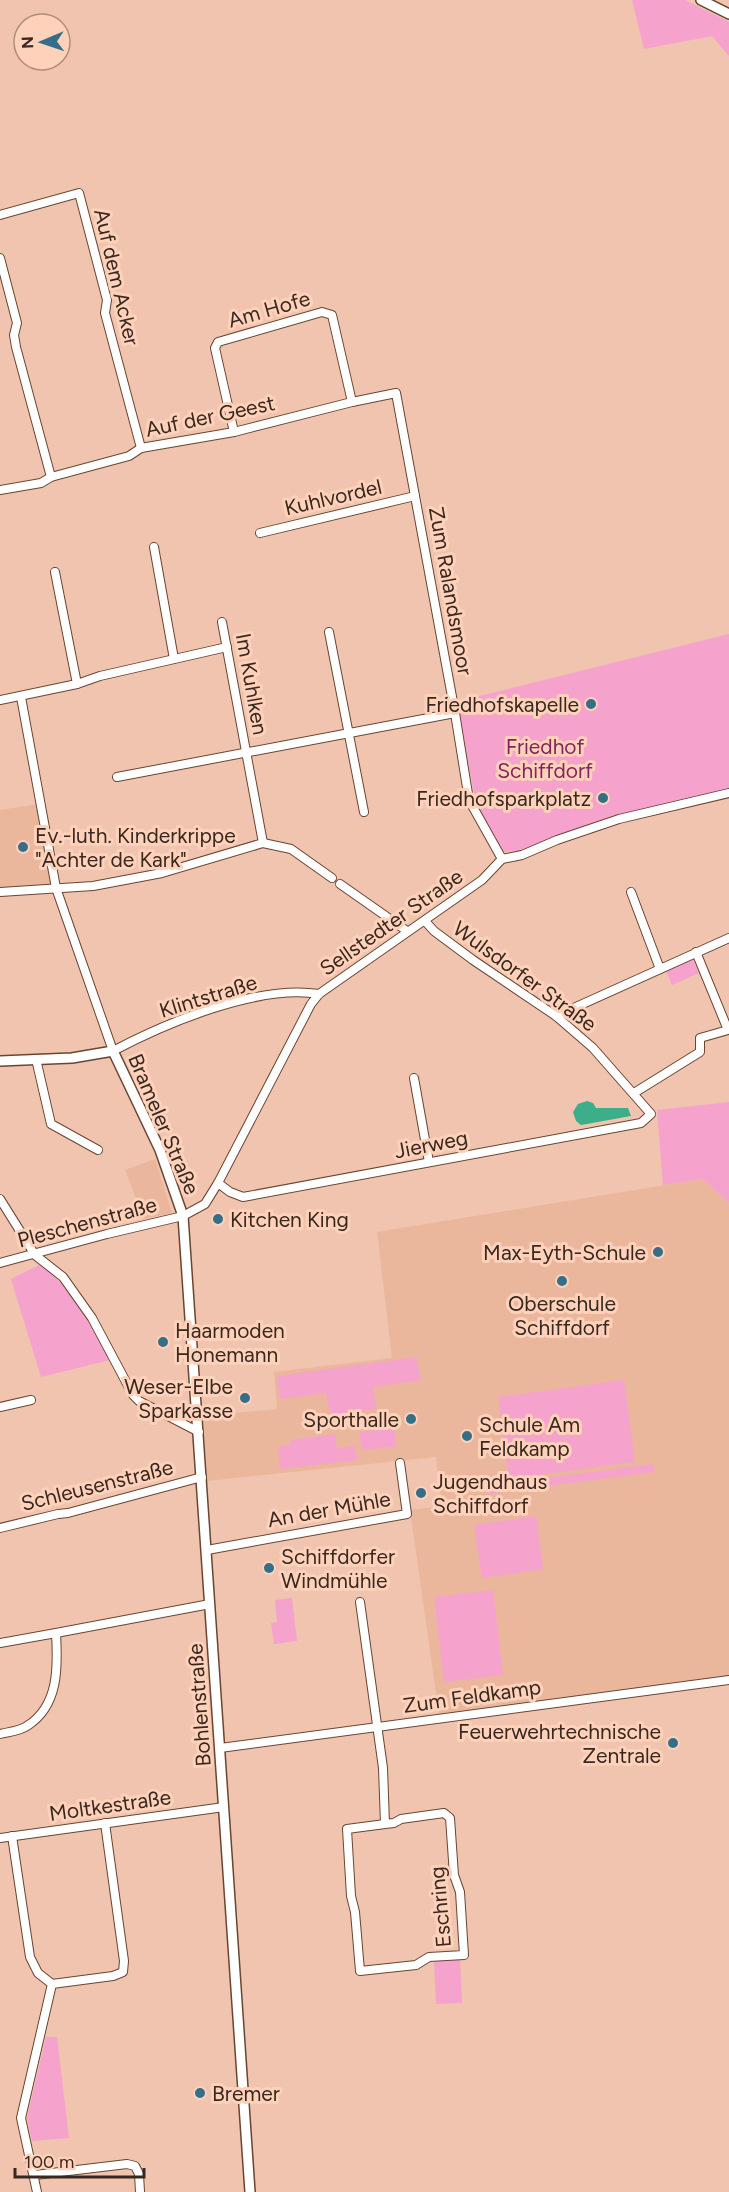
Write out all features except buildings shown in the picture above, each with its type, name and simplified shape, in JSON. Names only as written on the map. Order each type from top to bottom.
[{"type":"street","points":[[701,0],[729,14]]},
{"type":"street","name":"Auf dem Acker","points":[[0,215],[79,193],[107,300],[105,313],[141,448]]},
{"type":"street","points":[[0,258],[17,323],[14,335],[16,347],[51,477]]},
{"type":"street","name":"Am Hofe","points":[[234,432],[215,348],[218,342],[322,312],[332,315],[352,402]]},
{"type":"street","name":"Auf der Geest","points":[[0,490],[41,483],[51,477],[129,456],[141,448],[234,432],[396,393]]},
{"type":"street","name":"Zum Ralandsmoor","points":[[396,393],[469,800],[502,859]]},
{"type":"street","name":"Kuhlvordel","points":[[260,533],[415,496]]},
{"type":"street","points":[[154,547],[174,659]]},
{"type":"street","points":[[55,572],[77,684]]},
{"type":"street","name":"Im Kuhlken","points":[[222,622],[263,843]]},
{"type":"street","points":[[329,632],[364,812]]},
{"type":"street","points":[[0,700],[77,684],[100,676],[227,647]]},
{"type":"street","points":[[21,697],[56,888],[113,1051]]},
{"type":"street","points":[[246,752],[455,713]]},
{"type":"street","name":"Im Kuhlken","points":[[117,777],[246,752]]},
{"type":"street","points":[[502,859],[522,855],[612,821],[729,793]]},
{"type":"street","points":[[0,892],[93,886],[162,873],[263,843],[291,849],[332,878]]},
{"type":"street","name":"Sellstedter Straße","points":[[183,1216],[205,1204],[218,1183],[311,1004],[319,994],[482,880],[502,859]]},
{"type":"street","points":[[340,884],[407,931]]},
{"type":"street","points":[[631,892],[660,969]]},
{"type":"street","name":"Wulsdorfer Straße","points":[[425,921],[434,931],[473,960],[556,1016],[593,1048],[651,1114]]},
{"type":"street","points":[[556,1016],[729,938]]},
{"type":"street","points":[[634,1093],[700,1052],[700,1038],[728,1030],[696,952]]},
{"type":"street","name":"Klintstraße","points":[[113,1051],[165,1027],[248,999],[301,991],[319,994]]},
{"type":"street","name":"Brameler Straße","points":[[0,1061],[72,1058],[113,1051],[160,1150],[183,1216]]},
{"type":"street","points":[[36,1059],[51,1124],[98,1150]]},
{"type":"street","points":[[414,1078],[429,1162]]},
{"type":"street","name":"Jierweg","points":[[218,1183],[243,1197],[641,1123],[651,1114]]},
{"type":"street","points":[[0,1199],[35,1255],[63,1277],[92,1318],[133,1395],[139,1401],[199,1432]]},
{"type":"street","name":"Pleschenstraße","points":[[0,1263],[183,1216]]},
{"type":"street","name":"Bohlenstraße","points":[[183,1216],[250,2192]]},
{"type":"street","points":[[0,1407],[31,1400]]},
{"type":"street","name":"An der Mühle","points":[[207,1550],[408,1514],[400,1463]]},
{"type":"street","name":"Schleusenstraße","points":[[0,1528],[202,1478]]},
{"type":"street","points":[[360,1602],[383,1768],[385,1824]]},
{"type":"street","points":[[0,1643],[210,1604]]},
{"type":"street","points":[[0,1734],[26,1728],[41,1715],[52,1696],[58,1664],[56,1634]]},
{"type":"street","name":"Zum Feldkamp","points":[[220,1748],[729,1680]]},
{"type":"street","name":"Moltkestraße","points":[[0,1838],[224,1807]]},
{"type":"street","name":"Eschring","points":[[444,1813],[450,1818],[454,1875],[460,1892],[464,1954],[429,1957],[416,1965],[360,1971],[356,1912],[351,1896],[347,1829],[385,1824],[401,1819],[444,1813]]},
{"type":"street","points":[[12,1836],[30,1957],[38,1973],[52,1984],[113,1976],[123,1972],[124,1961],[105,1823]]},
{"type":"street","points":[[38,2192],[21,2118],[52,1984]]},
{"type":"street","points":[[35,2175],[127,2164],[135,2166],[139,2174],[141,2192]]},
{"type":"shaded area","name":"Ev.-luth. Kinderkrippe \"Achter de Kark\"","points":[[39,804],[52,884],[0,888],[0,810]]},
{"type":"shaded area","points":[[587,1101],[593,1103],[596,1108],[628,1108],[631,1116],[581,1125],[576,1121],[573,1112],[578,1104]]},
{"type":"shaded area","points":[[155,1159],[172,1213],[144,1219],[125,1170]]},
{"type":"shaded area","name":"Schule Am Feldkamp","points":[[702,1179],[729,1203],[729,1676],[439,1714],[410,1510],[442,1506],[436,1457],[207,1481],[203,1416],[277,1409],[274,1372],[392,1358],[377,1232]]},
{"type":"green space","points":[[632,0],[685,0],[729,22],[729,56],[712,36],[644,49]]},
{"type":"green space","name":"Friedhof Schiffdorf","points":[[729,634],[729,789],[603,819],[518,851],[504,852],[477,808],[456,702]]},
{"type":"green space","points":[[692,958],[699,973],[672,985],[665,969]]},
{"type":"green space","points":[[729,1102],[729,1203],[702,1179],[663,1185],[657,1110]]},
{"type":"green space","points":[[41,1264],[72,1297],[110,1360],[41,1377],[11,1279]]},
{"type":"green space","points":[[417,1357],[420,1380],[373,1387],[376,1409],[330,1415],[326,1393],[280,1399],[277,1376]]},
{"type":"green space","points":[[624,1380],[635,1462],[509,1479],[498,1397]]},
{"type":"green space","points":[[394,1428],[396,1446],[362,1450],[359,1432]]},
{"type":"green space","points":[[335,1434],[337,1448],[355,1446],[357,1460],[280,1469],[278,1446],[291,1445],[290,1440]]},
{"type":"green space","points":[[653,1464],[654,1472],[487,1494],[486,1486]]},
{"type":"green space","points":[[536,1516],[543,1569],[482,1578],[474,1525]]},
{"type":"green space","points":[[493,1590],[503,1675],[444,1682],[434,1597]]},
{"type":"green space","points":[[292,1598],[297,1641],[274,1644],[271,1623],[277,1622],[275,1600]]},
{"type":"green space","points":[[460,1958],[462,2003],[436,2004],[434,1960]]},
{"type":"green space","points":[[46,2037],[57,2037],[69,2138],[32,2141],[27,2118]]},
{"type":"place","name":"Friedhofskapelle","points":[[591,704]]},
{"type":"place","name":"Friedhofsparkplatz","points":[[603,798]]},
{"type":"place","name":"Ev.-luth. Kinderkrippe \"Achter de Kark\"","points":[[23,847]]},
{"type":"place","name":"Kitchen King","points":[[218,1219]]},
{"type":"place","name":"Max-Eyth-Schule","points":[[658,1252]]},
{"type":"place","name":"Oberschule Schiffdorf","points":[[562,1281]]},
{"type":"place","name":"Haarmoden Honemann","points":[[163,1342]]},
{"type":"place","name":"Weser-Elbe Sparkasse","points":[[245,1398]]},
{"type":"place","name":"Sporthalle","points":[[411,1419]]},
{"type":"place","name":"Schule Am Feldkamp","points":[[467,1436]]},
{"type":"place","name":"Jugendhaus Schiffdorf","points":[[421,1493]]},
{"type":"place","name":"Schiffdorfer Windmühle","points":[[269,1568]]},
{"type":"place","name":"Feuerwehrtechnische Zentrale","points":[[673,1743]]},
{"type":"place","name":"Bremer","points":[[200,2093]]}]
